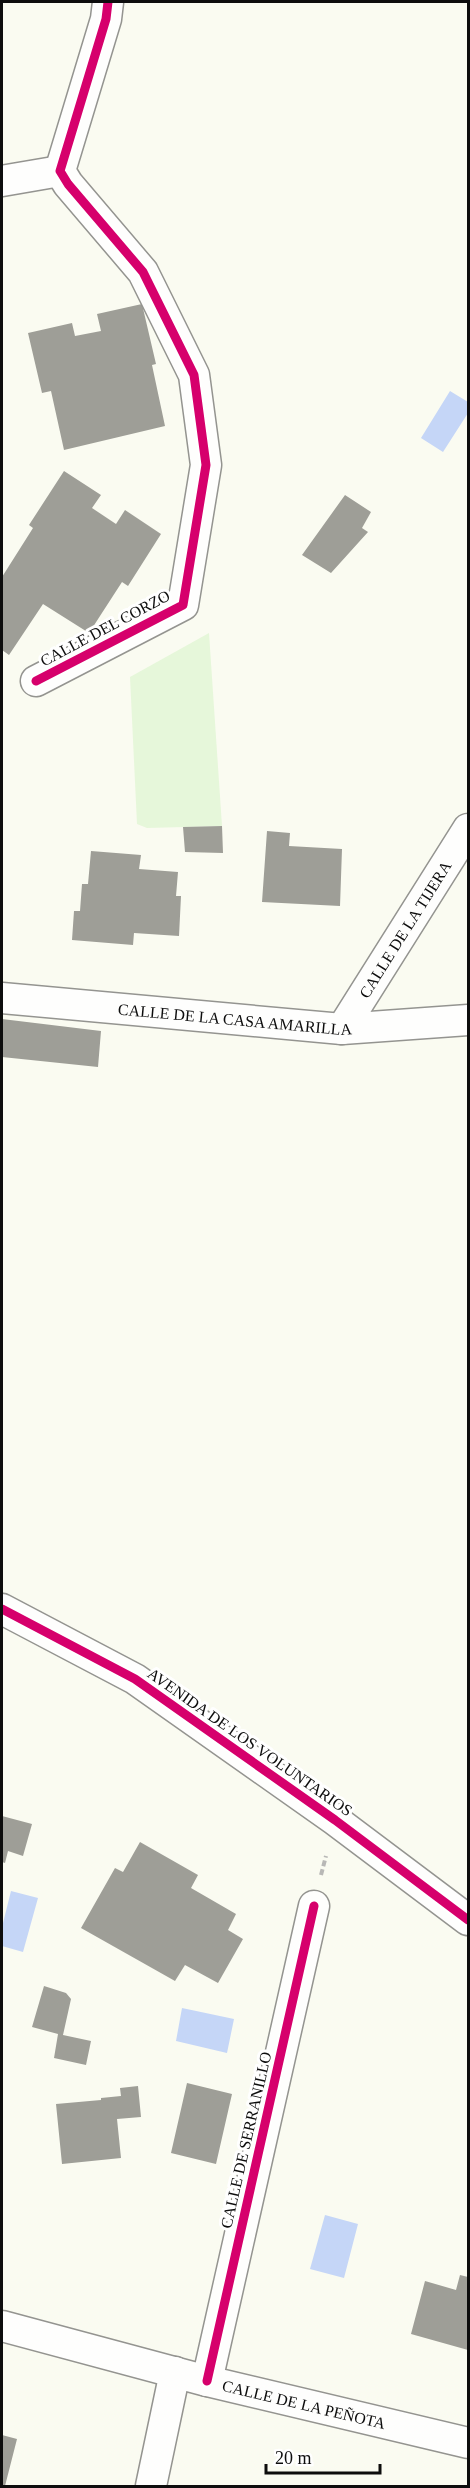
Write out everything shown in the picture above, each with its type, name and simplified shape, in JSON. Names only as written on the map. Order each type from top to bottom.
[{"type":"street","points":[[2,181],[60,171],[106,19],[108,2]]},
{"type":"street","name":"CALLE DEL CORZO","points":[[36,681],[183,605],[206,465],[194,375],[143,272],[68,184],[60,171]]},
{"type":"street","name":"CALLE DE LA TIJERA","points":[[342,1029],[468,829]]},
{"type":"street","name":"CALLE DE LA CASA AMARILLA","points":[[2,998],[342,1029],[468,1020]]},
{"type":"street","name":"AVENIDA DE LOS VOLUNTARIOS","points":[[2,1609],[135,1679],[335,1820],[468,1920]]},
{"type":"street","name":"CALLE DE SERRANILLO","points":[[207,2381],[314,1906]]},
{"type":"street","name":"CALLE DE LA PEÑOTA","points":[[2,2326],[207,2381],[468,2443]]},
{"type":"street","points":[[151,2487],[175,2372]]},
{"type":"path","points":[[314,1906],[335,1820]]},
{"type":"green space","points":[[209,633],[222,826],[147,828],[137,824],[130,677]]},
{"type":"water","points":[[450,391],[468,402],[468,413],[443,452],[421,438]]},
{"type":"water","points":[[11,1891],[38,1898],[23,1952],[2,1946],[2,1927]]},
{"type":"water","points":[[182,2008],[234,2019],[227,2053],[176,2041]]},
{"type":"water","points":[[325,2215],[358,2224],[344,2278],[310,2269]]},
{"type":"building","points":[[142,304],[156,364],[152,365],[165,426],[64,450],[51,391],[42,393],[28,333],[72,323],[75,336],[101,331],[97,314]]},
{"type":"building","points":[[64,471],[101,495],[92,508],[116,524],[125,510],[161,534],[128,586],[122,582],[89,633],[43,604],[9,655],[2,650],[2,577],[33,528],[29,525]]},
{"type":"building","points":[[345,495],[371,512],[362,528],[368,532],[331,573],[302,555]]},
{"type":"building","points":[[222,826],[223,853],[185,852],[183,827]]},
{"type":"building","points":[[267,831],[290,833],[289,846],[342,849],[340,906],[262,902]]},
{"type":"building","points":[[91,851],[141,855],[139,869],[178,872],[176,896],[181,896],[179,936],[134,933],[133,945],[72,940],[74,911],[80,911],[82,884],[88,884]]},
{"type":"building","points":[[2,1019],[101,1031],[98,1067],[2,1057]]},
{"type":"building","points":[[2,1816],[32,1824],[23,1856],[8,1851],[5,1863],[2,1862]]},
{"type":"building","points":[[140,1842],[198,1875],[191,1888],[236,1914],[228,1930],[243,1939],[218,1983],[185,1965],[175,1981],[81,1928],[115,1868],[123,1872]]},
{"type":"building","points":[[44,1986],[66,1993],[71,1999],[63,2035],[91,2041],[86,2065],[54,2058],[58,2034],[32,2027]]},
{"type":"building","points":[[187,2083],[232,2094],[216,2164],[171,2153]]},
{"type":"building","points":[[138,2086],[141,2117],[117,2119],[121,2158],[62,2164],[56,2104],[121,2096],[120,2088]]},
{"type":"building","points":[[460,2275],[468,2277],[468,2350],[411,2334],[425,2281],[456,2290]]},
{"type":"building","points":[[2,2435],[17,2439],[5,2486],[2,2486]]},
{"type":"cycle path","points":[[36,681],[183,605],[206,465],[194,375],[143,272],[68,184],[60,171],[106,19],[108,2]]},
{"type":"cycle path","points":[[2,1609],[135,1679],[335,1820],[468,1920]]},
{"type":"cycle path","points":[[207,2381],[314,1906]]}]
